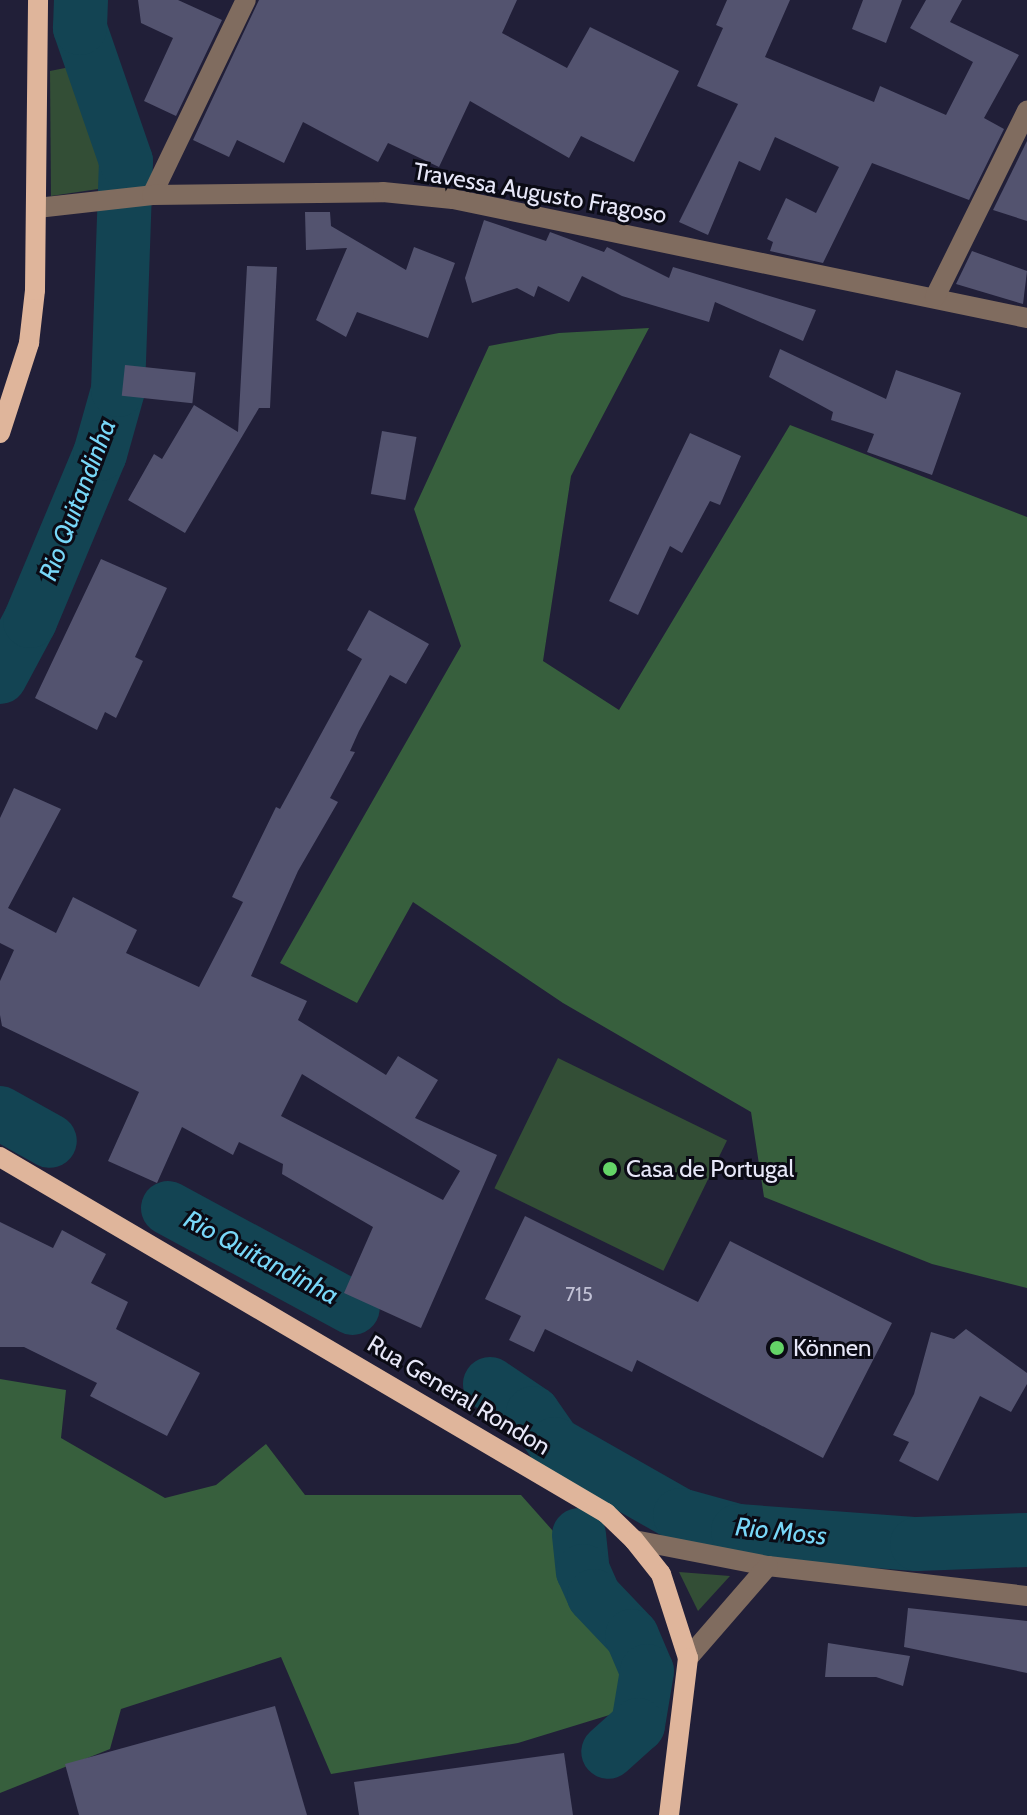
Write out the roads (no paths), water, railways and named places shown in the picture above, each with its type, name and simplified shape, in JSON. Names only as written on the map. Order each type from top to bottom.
[{"type":"main road","points":[[0,433],[29,343],[37,208],[38,0]]},
{"type":"main road","name":"Rua General Rondon","points":[[0,1157],[606,1513],[634,1540],[661,1574],[688,1658],[669,1815]]},
{"type":"street","points":[[152,195],[246,0]]},
{"type":"street","points":[[935,297],[1027,111]]},
{"type":"street","name":"Travessa Augusto Fragoso","points":[[37,208],[85,206],[152,195],[383,192],[453,199],[1027,318]]},
{"type":"street","points":[[634,1540],[768,1566],[1027,1596]]},
{"type":"street","points":[[688,1658],[768,1566]]},
{"type":"waterway","name":"Rio Quitandinha","points":[[0,677],[30,621],[100,454],[118,390],[126,161],[80,28],[81,0]]},
{"type":"waterway","name":"Rio Quitandinha","points":[[0,1113],[50,1141]]},
{"type":"waterway","name":"Rio Quitandinha","points":[[168,1208],[353,1308]]},
{"type":"waterway","name":"Rio Moss","points":[[490,1384],[533,1413],[555,1444],[680,1515],[738,1531],[917,1544],[1027,1540]]},
{"type":"waterway","name":"Rio Quitandinha","points":[[579,1535],[583,1571],[594,1596],[632,1636],[647,1671],[638,1725],[608,1752]]},
{"type":"place","name":"Casa de Portugal","points":[[610,1169]]},
{"type":"place","name":"Können","points":[[777,1348]]}]
